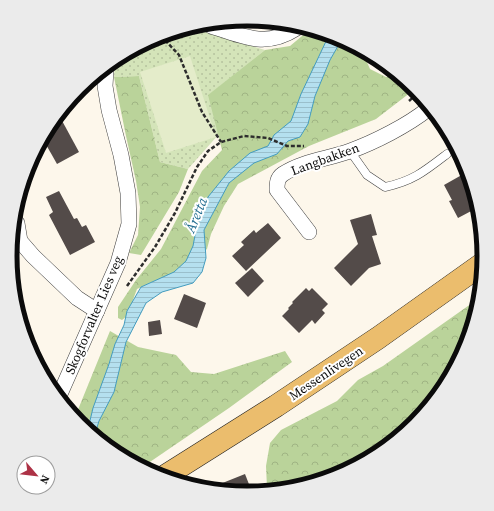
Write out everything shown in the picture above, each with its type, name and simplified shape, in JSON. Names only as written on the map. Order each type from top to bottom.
[{"type":"main road","name":"Messenlivegen","points":[[171,472],[276,406],[372,342],[477,268]]},
{"type":"street","points":[[215,27],[251,39],[270,40],[285,36],[294,30]]},
{"type":"street","name":"Skogforvalter Lies veg","points":[[61,391],[118,263],[129,224],[128,193],[109,110],[106,74]]},
{"type":"street","name":"Langbakken","points":[[309,232],[277,190],[277,182],[282,174],[307,163],[350,151],[397,130],[426,111]]},
{"type":"street","points":[[17,241],[53,277],[77,298],[97,311]]},
{"type":"lane","points":[[350,151],[367,175],[385,187],[402,184],[423,173],[447,154]]},
{"type":"path","points":[[165,41],[179,55],[202,112],[221,142]]},
{"type":"path","points":[[405,105],[414,97]]},
{"type":"path","points":[[123,292],[155,247],[175,213],[196,167],[208,151],[221,142],[244,136],[268,138],[287,146],[307,146]]},
{"type":"green space","points":[[200,30],[265,50],[209,95],[219,134],[188,169],[160,162],[139,76],[114,77],[115,67],[132,56],[159,43],[187,33]]},
{"type":"green space","points":[[306,33],[335,43],[365,58],[370,69],[386,77],[392,77],[410,93],[376,119],[309,146],[238,184],[224,206],[211,234],[207,249],[170,276],[137,289],[127,316],[122,320],[118,318],[118,307],[136,280],[161,249],[202,171],[222,150],[208,95],[265,50],[290,46]]},
{"type":"green space","points":[[190,56],[216,137],[166,153],[140,72]]},
{"type":"green space","points":[[139,76],[160,162],[188,169],[179,192],[141,255],[129,253],[138,235],[140,207],[114,77]]},
{"type":"green space","points":[[472,303],[465,329],[446,371],[420,407],[399,428],[375,447],[349,462],[307,478],[267,485],[266,466],[270,443],[281,430],[337,401],[358,380],[383,366]]},
{"type":"green space","points":[[110,331],[138,347],[176,355],[191,372],[214,374],[285,351],[292,362],[229,408],[148,463],[119,447],[95,428],[78,411]]},
{"type":"water","points":[[327,40],[339,45],[330,60],[315,96],[308,124],[300,137],[288,141],[277,154],[254,163],[229,183],[204,230],[206,258],[202,272],[193,283],[162,292],[146,303],[126,342],[114,392],[99,421],[96,429],[89,423],[93,408],[115,344],[124,325],[127,311],[141,287],[174,272],[186,261],[193,246],[196,230],[208,197],[229,171],[250,153],[268,146],[274,135],[291,121],[301,94]]},
{"type":"building","points":[[62,120],[79,152],[57,164],[46,144]]},
{"type":"building","points":[[462,175],[473,210],[458,218],[449,201],[452,200],[444,185]]},
{"type":"building","points":[[59,191],[74,219],[77,218],[82,227],[86,225],[95,242],[70,255],[49,215],[53,212],[46,197]]},
{"type":"building","points":[[371,214],[377,235],[372,236],[381,264],[369,268],[351,286],[334,268],[358,244],[350,220]]},
{"type":"building","points":[[268,223],[281,238],[246,271],[232,256],[244,245],[241,242],[254,230],[256,233]]},
{"type":"building","points":[[252,268],[264,281],[248,297],[235,283]]},
{"type":"building","points":[[306,288],[309,291],[312,288],[328,304],[322,310],[325,313],[315,324],[312,320],[299,333],[282,316],[289,309],[288,308],[293,303],[292,302]]},
{"type":"building","points":[[184,294],[206,303],[197,328],[174,319]]},
{"type":"building","points":[[160,320],[162,334],[149,336],[148,322]]},
{"type":"building","points":[[245,474],[250,486],[247,486],[220,484]]},
{"type":"water label","name":"Åretta","points":[[196,215]]}]
